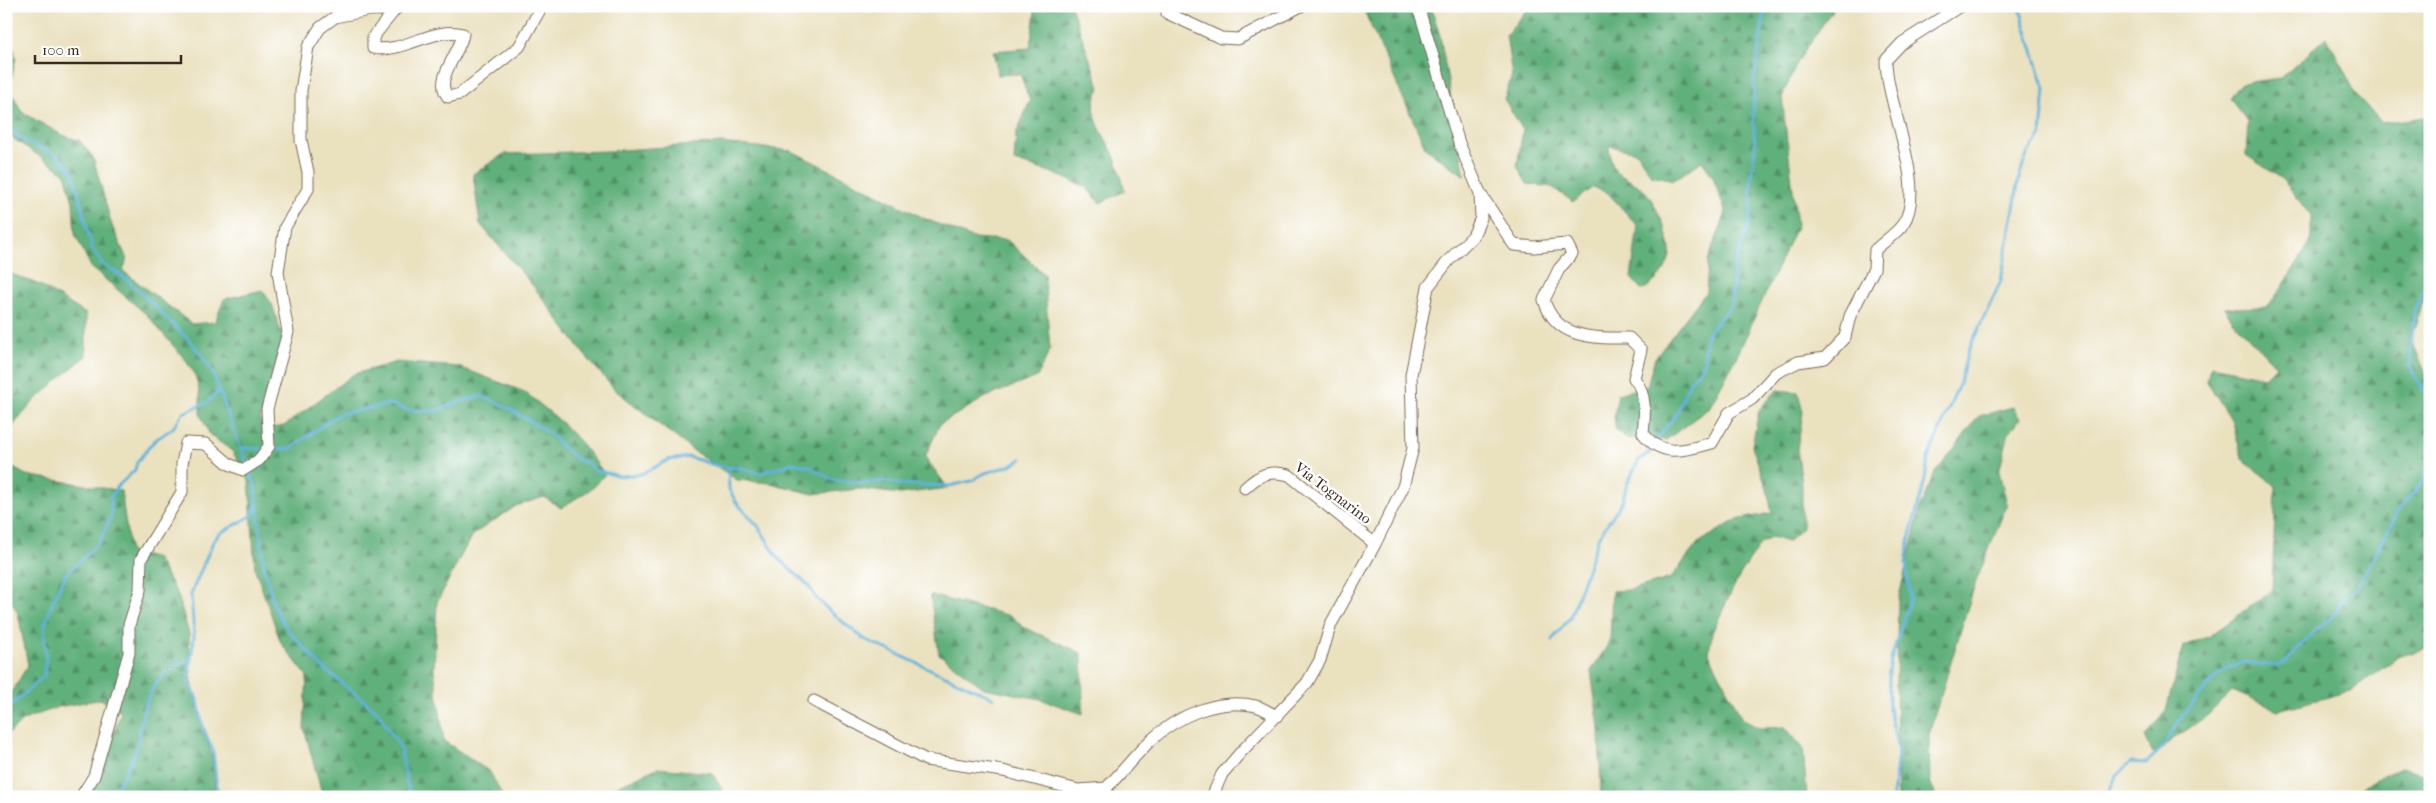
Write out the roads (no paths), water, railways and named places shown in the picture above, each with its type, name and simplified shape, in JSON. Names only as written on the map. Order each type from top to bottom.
[{"type":"street","points":[[397,8],[373,38],[373,48],[382,50],[427,36],[452,32],[463,34],[461,45],[442,81],[443,91],[448,97],[460,94],[519,47],[542,6]]},
{"type":"street","points":[[1167,13],[1221,38],[1238,39],[1301,6]]},
{"type":"street","points":[[1416,6],[1421,16],[1459,143],[1480,193],[1514,245],[1534,247],[1567,244],[1572,254],[1559,269],[1544,300],[1548,314],[1562,327],[1582,336],[1629,338],[1641,350],[1634,378],[1639,384],[1646,410],[1643,433],[1650,442],[1663,448],[1682,452],[1712,442],[1729,413],[1752,399],[1776,373],[1798,362],[1826,358],[1845,337],[1850,316],[1874,269],[1875,250],[1903,224],[1912,198],[1908,159],[1886,76],[1886,60],[1902,43],[1960,6]]},
{"type":"street","points":[[81,797],[94,776],[129,653],[128,625],[140,590],[141,559],[182,492],[182,464],[186,443],[206,444],[230,464],[243,470],[259,460],[269,446],[267,409],[288,332],[278,272],[285,227],[308,189],[308,172],[302,140],[301,91],[308,47],[320,28],[335,17],[369,10],[397,8]]},
{"type":"street","points":[[1212,797],[1222,774],[1308,683],[1320,660],[1331,624],[1375,544],[1403,486],[1413,448],[1411,375],[1428,287],[1449,260],[1473,236],[1480,218],[1480,193]]},
{"type":"street","name":"Via Tognarino","points":[[1245,488],[1257,476],[1266,472],[1274,471],[1289,475],[1375,544]]},
{"type":"street","points":[[814,701],[926,760],[1003,771],[1078,790],[1107,788]]},
{"type":"street","points":[[1097,797],[1151,740],[1190,713],[1226,704],[1256,706],[1277,716]]},
{"type":"waterway","points":[[1656,441],[1677,413],[1689,383],[1704,364],[1706,337],[1712,327],[1730,307],[1734,269],[1751,217],[1751,180],[1755,147],[1753,115],[1754,81],[1763,20],[1768,6]]},
{"type":"waterway","points":[[1893,797],[1898,752],[1889,708],[1889,672],[1891,659],[1910,599],[1906,564],[1910,535],[1925,480],[1928,458],[1960,382],[1968,351],[2001,281],[2020,174],[2027,155],[2041,135],[2045,89],[2019,6]]},
{"type":"waterway","points":[[6,127],[25,141],[57,155],[73,172],[92,248],[102,264],[128,280],[194,345],[211,369],[255,485],[264,567],[274,606],[287,629],[322,667],[378,712],[400,747],[410,797]]},
{"type":"waterway","points":[[2430,280],[2414,310],[2410,365],[2413,374],[2430,400]]},
{"type":"waterway","points":[[6,710],[44,676],[46,660],[44,627],[53,602],[65,575],[99,543],[111,516],[111,497],[116,488],[135,470],[137,462],[154,441],[173,428],[183,413],[208,402],[219,390]]},
{"type":"waterway","points":[[272,449],[290,449],[339,414],[390,404],[407,410],[436,411],[461,401],[483,396],[510,409],[551,434],[561,446],[578,460],[589,464],[594,470],[620,476],[642,474],[668,460],[689,457],[721,467],[739,468],[760,473],[793,463],[808,466],[833,480],[866,483],[886,481],[897,484],[949,486],[971,481],[985,473],[1009,466],[1022,459]]},
{"type":"waterway","points":[[1552,640],[1570,618],[1599,536],[1622,502],[1627,484],[1639,460],[1649,453],[1652,447]]},
{"type":"waterway","points":[[241,448],[263,449]]},
{"type":"waterway","points":[[728,468],[729,489],[736,502],[758,526],[778,558],[809,586],[816,598],[833,614],[864,639],[994,698]]},
{"type":"waterway","points":[[2106,797],[2117,775],[2131,762],[2146,763],[2161,749],[2185,712],[2218,675],[2230,667],[2244,662],[2277,666],[2285,662],[2319,626],[2331,619],[2345,598],[2358,586],[2400,508],[2421,484],[2430,468]]},
{"type":"waterway","points":[[218,797],[213,751],[203,727],[198,701],[188,680],[194,637],[191,594],[213,542],[219,534],[253,515],[256,505]]},
{"type":"waterway","points":[[109,797],[118,785],[135,753],[144,707],[152,689],[157,681],[171,669],[190,658]]}]
